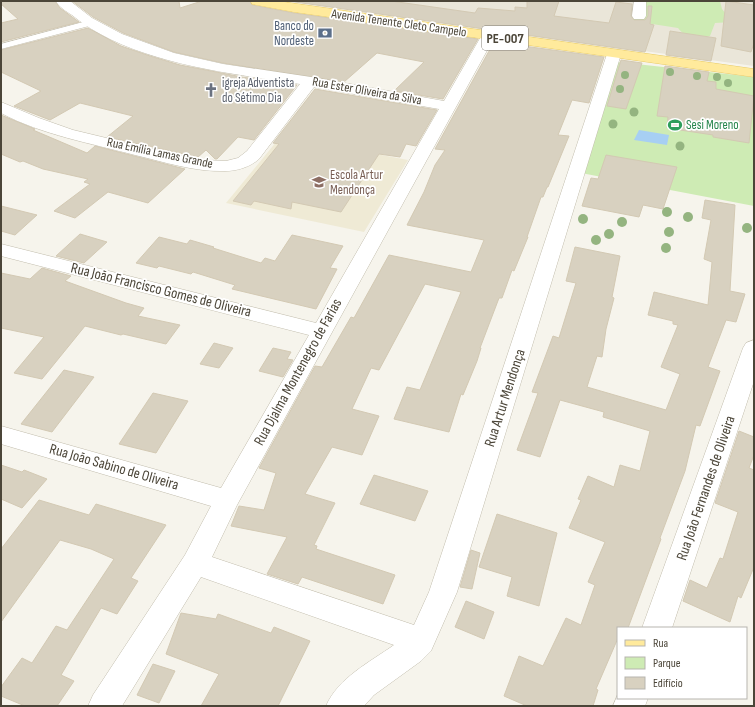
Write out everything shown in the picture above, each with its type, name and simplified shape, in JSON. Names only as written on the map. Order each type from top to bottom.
[{"type":"main road","name":"Avenida Tenente Cleto Campelo","points":[[257,1],[294,8],[754,73]]},
{"type":"street","name":"Rua Ester Oliveira da Silva","points":[[62,1],[90,23],[128,42],[162,55],[194,63],[310,81],[448,106]]},
{"type":"street","points":[[639,16],[640,1]]},
{"type":"street","name":"Rua Djalma Montenegro de Farias","points":[[104,706],[196,563],[226,500],[488,36]]},
{"type":"street","name":"Rua Artur Mendonça","points":[[342,706],[363,685],[410,651],[421,641],[443,592],[614,54]]},
{"type":"street","name":"Rua Emília Lamas Grande","points":[[1,107],[12,114],[52,128],[86,137],[188,161],[227,166],[241,164],[253,155],[310,81]]},
{"type":"street","name":"Rua João Francisco Gomes de Oliveira","points":[[1,250],[321,331]]},
{"type":"street","name":"Rua João Fernandes de Oliveira","points":[[656,627],[754,348]]},
{"type":"street","name":"Rua João Sabino de Oliveira","points":[[1,435],[226,500]]},
{"type":"street","points":[[196,563],[421,641]]},
{"type":"lane","points":[[1,47],[90,23]]},
{"type":"shaded area","points":[[311,1],[754,1],[754,66],[482,29]]},
{"type":"shaded area","name":"Escola Artur Mendonça","points":[[281,136],[408,160],[364,232],[226,203]]},
{"type":"green space","points":[[634,1],[720,1],[722,9],[732,22],[715,23],[710,36],[692,37],[681,32],[678,28],[633,21]]},
{"type":"green space","name":"Sesi Moreno","points":[[618,62],[754,77],[754,206],[581,173]]},
{"type":"water","points":[[639,130],[669,135],[667,145],[634,140]]},
{"type":"building","points":[[1,1],[55,1],[60,8],[79,22],[1,42],[1,23],[18,19],[1,4]]},
{"type":"building","points":[[72,1],[179,1],[180,8],[202,1],[250,1],[252,5],[294,13],[478,39],[443,99],[394,91],[424,62],[377,53],[344,82],[223,63],[174,52],[123,33],[93,17]]},
{"type":"building","points":[[288,1],[391,1],[475,13],[478,8],[515,11],[515,7],[527,8],[527,1],[559,1],[554,16],[609,23],[616,2],[632,4],[631,16],[634,20],[645,20],[648,16],[648,6],[652,6],[650,24],[654,25],[645,52]]},
{"type":"building","points":[[726,1],[754,5],[754,43],[751,52],[721,46]]},
{"type":"building","points":[[88,28],[121,46],[180,65],[242,77],[297,85],[254,140],[238,137],[217,159],[215,159],[206,150],[198,157],[107,137],[133,116],[80,103],[50,120],[14,106],[41,91],[1,72],[1,50]]},
{"type":"building","points":[[670,31],[716,38],[711,61],[666,55]]},
{"type":"building","points":[[494,42],[604,57],[589,103],[572,100],[558,135],[569,136],[548,187],[543,197],[541,197],[528,237],[514,271],[512,270],[502,298],[499,298],[480,348],[477,361],[463,395],[461,394],[449,432],[394,419],[407,387],[420,390],[461,292],[425,284],[379,370],[371,368],[352,409],[379,416],[362,455],[332,447],[305,494],[335,503],[314,545],[317,546],[316,549],[395,575],[383,604],[302,577],[298,584],[267,574],[287,537],[231,526],[239,506],[264,510],[276,473],[259,468],[315,366],[322,367],[351,317],[354,318],[389,255],[471,272],[484,240],[407,225],[424,192],[435,165],[445,150],[435,149]]},
{"type":"building","points":[[621,60],[642,63],[626,109],[607,106]]},
{"type":"building","points":[[665,66],[709,72],[707,81],[716,82],[716,89],[754,96],[749,143],[713,137],[713,135],[667,128],[668,117],[657,116]]},
{"type":"building","points":[[315,89],[437,110],[416,146],[406,144],[400,157],[379,154],[341,212],[292,202],[291,209],[254,201],[251,205],[233,201],[279,144],[273,143]]},
{"type":"building","points":[[1,115],[87,153],[95,146],[185,169],[148,203],[108,192],[75,218],[54,211],[90,184],[84,182],[88,179],[43,169],[1,154]]},
{"type":"building","points":[[606,155],[677,167],[663,209],[643,205],[639,217],[582,206],[591,178],[598,179]]},
{"type":"building","points":[[705,200],[735,205],[730,291],[745,294],[736,322],[726,320],[708,367],[720,371],[700,426],[696,425],[685,471],[660,538],[661,539],[628,627],[617,627],[617,640],[596,689],[598,690],[593,706],[527,706],[504,696],[519,656],[543,666],[566,618],[581,625],[595,585],[588,582],[605,542],[569,528],[581,500],[578,499],[588,476],[614,487],[620,465],[640,471],[650,431],[603,417],[604,412],[560,400],[540,457],[517,450],[538,393],[532,392],[553,336],[559,338],[576,283],[566,281],[575,247],[620,256],[612,297],[614,298],[606,329],[602,357],[597,356],[587,387],[666,410],[680,374],[661,367],[678,325],[673,324],[673,321],[648,315],[654,292],[708,305],[712,262],[704,259],[711,220],[702,218]]},
{"type":"building","points":[[1,206],[37,215],[15,235],[1,231]]},
{"type":"building","points":[[80,234],[107,242],[84,263],[56,256]]},
{"type":"building","points":[[292,235],[343,246],[330,268],[337,269],[316,309],[232,289],[235,285],[193,272],[191,274],[159,266],[157,268],[136,263],[159,237],[187,244],[190,240],[261,263],[265,258],[275,261]]},
{"type":"building","points":[[42,268],[71,276],[65,281],[144,308],[138,316],[180,325],[166,344],[85,326],[42,379],[14,373],[44,337],[1,328],[1,273],[30,279]]},
{"type":"building","points":[[214,343],[233,348],[219,368],[200,364]]},
{"type":"building","points":[[273,348],[291,352],[287,359],[293,360],[283,377],[259,371]]},
{"type":"building","points":[[64,370],[94,377],[52,432],[21,424]]},
{"type":"building","points":[[153,393],[188,401],[156,453],[119,444]]},
{"type":"building","points":[[739,431],[754,437],[754,455],[749,468],[754,470],[754,567],[741,598],[738,596],[730,622],[683,601],[690,580],[707,588],[720,558],[723,559],[738,512],[715,503]]},
{"type":"building","points":[[1,465],[22,472],[24,470],[47,479],[22,508],[1,499]]},
{"type":"building","points":[[374,475],[428,491],[415,521],[360,504]]},
{"type":"building","points":[[39,500],[89,515],[96,504],[166,525],[131,578],[138,581],[117,614],[101,608],[61,675],[74,681],[57,706],[25,706],[1,696],[1,687],[22,658],[32,663],[56,626],[67,630],[114,559],[91,549],[60,540],[1,622],[1,549]]},
{"type":"building","points":[[497,514],[557,533],[539,606],[507,596],[512,577],[479,567]]},
{"type":"building","points":[[471,550],[480,553],[472,589],[460,587]]},
{"type":"building","points":[[466,601],[494,612],[484,639],[455,627]]},
{"type":"building","points":[[181,613],[216,619],[218,614],[271,633],[274,627],[310,641],[278,706],[201,706],[219,674],[166,654]]},
{"type":"building","points":[[153,664],[175,671],[159,703],[137,695]]},
{"type":"place","name":"Banco do Nordeste","points":[[325,33]]},
{"type":"place","name":"igreja Adventista do Sétimo Dia","points":[[211,90]]},
{"type":"place","name":"Sesi Moreno","points":[[675,125]]},
{"type":"place","name":"Escola Artur Mendonça","points":[[319,182]]}]
